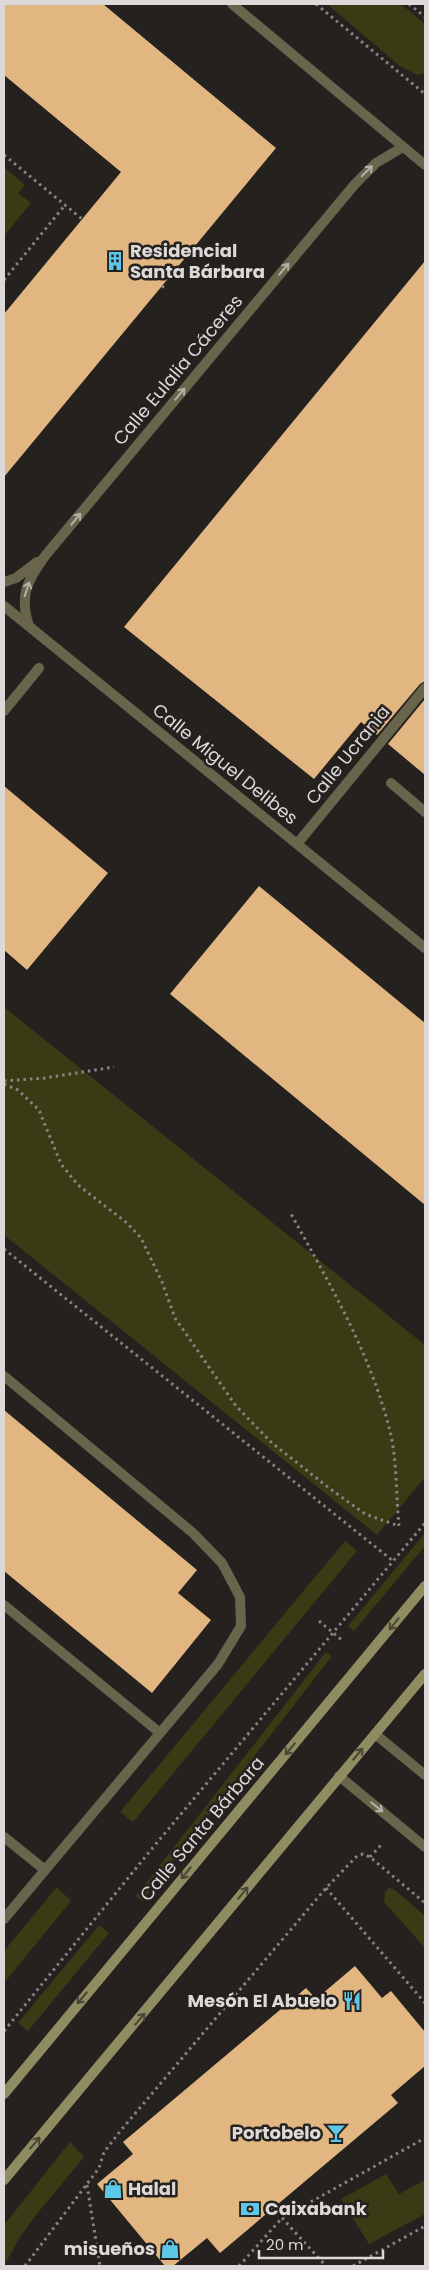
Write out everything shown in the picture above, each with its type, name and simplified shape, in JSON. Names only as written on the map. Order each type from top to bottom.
[{"type":"main road","name":"Calle Santa Bárbara","points":[[4,2094],[425,1586]]},
{"type":"main road","points":[[4,2180],[79,2093],[425,1674]]},
{"type":"street","points":[[232,4],[425,164]]},
{"type":"street","name":"Calle Eulalia Cáceres","points":[[29,626],[24,612],[25,593],[34,572],[45,556],[354,184],[376,163],[404,146]]},
{"type":"street","name":"Calle Eulalia Cáceres","points":[[4,582],[16,578],[45,556]]},
{"type":"street","name":"Calle Miguel Delibes","points":[[4,606],[425,948]]},
{"type":"street","points":[[4,711],[39,668]]},
{"type":"street","name":"Calle Ucrania","points":[[297,844],[425,688]]},
{"type":"street","points":[[391,783],[425,812]]},
{"type":"street","points":[[4,1376],[193,1533],[222,1562],[240,1597],[241,1626],[218,1664],[4,1919]]},
{"type":"street","points":[[4,1605],[160,1733]]},
{"type":"street","points":[[375,1734],[425,1776]]},
{"type":"street","points":[[340,1776],[425,1847]]},
{"type":"street","points":[[4,1837],[45,1870]]},
{"type":"path","points":[[316,4],[425,94]]},
{"type":"path","points":[[410,4],[425,17]]},
{"type":"path","points":[[4,155],[82,219]]},
{"type":"path","points":[[4,280],[65,205]]},
{"type":"path","points":[[162,286],[167,290]]},
{"type":"path","points":[[4,1082],[45,1078],[114,1067]]},
{"type":"path","points":[[4,1082],[18,1090],[39,1110],[61,1164],[78,1184],[127,1222],[141,1238],[162,1282],[175,1318],[236,1406],[272,1443],[329,1488],[365,1514],[399,1526],[390,1433],[376,1386],[344,1311],[290,1212]]},
{"type":"path","points":[[4,1249],[393,1561]]},
{"type":"path","points":[[4,2031],[150,1851],[425,1523]]},
{"type":"path","points":[[25,2266],[87,2185],[99,2168],[104,2152],[122,2129],[326,1888],[357,1856],[362,1854],[370,1857],[425,1903]]},
{"type":"path","points":[[326,1888],[425,2003]]},
{"type":"path","points":[[239,2266],[282,2218],[425,2138]]},
{"type":"path","points":[[87,2185],[100,2266]]},
{"type":"path","points":[[282,2218],[326,2266]]},
{"type":"path","points":[[353,2266],[425,2226]]},
{"type":"shaded area","points":[[327,4],[401,4],[425,24],[425,73],[418,75],[401,67]]},
{"type":"shaded area","points":[[4,167],[25,185],[18,193],[31,203],[4,236]]},
{"type":"shaded area","points":[[4,1007],[425,1345],[425,1477],[377,1535],[4,1235]]},
{"type":"shaded area","points":[[425,1533],[425,1546],[354,1631],[348,1626]]},
{"type":"shaded area","points":[[345,1541],[357,1551],[133,1822],[120,1812]]},
{"type":"shaded area","points":[[326,1652],[332,1656],[142,1901],[136,1896]]},
{"type":"shaded area","points":[[57,1887],[71,1901],[4,1983],[4,1951]]},
{"type":"shaded area","points":[[389,1888],[395,1890],[425,1916],[425,1948],[384,1902],[385,1892]]},
{"type":"shaded area","points":[[99,1925],[109,1933],[28,2031],[18,2023]]},
{"type":"shaded area","points":[[70,2142],[84,2157],[36,2215],[20,2237],[4,2266],[4,2225]]},
{"type":"shaded area","points":[[386,2174],[399,2194],[425,2180],[425,2214],[369,2244],[341,2199]]},
{"type":"building","name":"Residencial Santa Bárbara","points":[[4,4],[103,4],[276,148],[4,477],[4,314],[121,172],[4,75]]},
{"type":"building","points":[[425,261],[425,681],[420,684],[377,735],[361,722],[314,779],[124,627]]},
{"type":"building","points":[[425,699],[425,775],[388,744]]},
{"type":"building","points":[[4,786],[108,873],[27,970],[4,950]]},
{"type":"building","points":[[259,886],[425,1023],[425,1205],[170,994]]},
{"type":"building","points":[[4,1410],[197,1570],[178,1593],[211,1620],[152,1693],[4,1571]]},
{"type":"building","points":[[355,1966],[382,1998],[391,1991],[425,2032],[425,2066],[391,2095],[398,2103],[220,2253],[207,2238],[173,2266],[165,2266],[97,2184],[133,2154],[123,2142],[306,1988],[316,1999]]},
{"type":"place","name":"Residencial Santa Bárbara","points":[[115,261]]},
{"type":"place","name":"Mesón El Abuelo","points":[[352,2001]]},
{"type":"place","name":"Portobelo","points":[[336,2133]]},
{"type":"place","name":"Halal","points":[[113,2189]]},
{"type":"place","name":"Caixabank","points":[[250,2209]]},
{"type":"place","name":"misueños","points":[[170,2249]]}]
